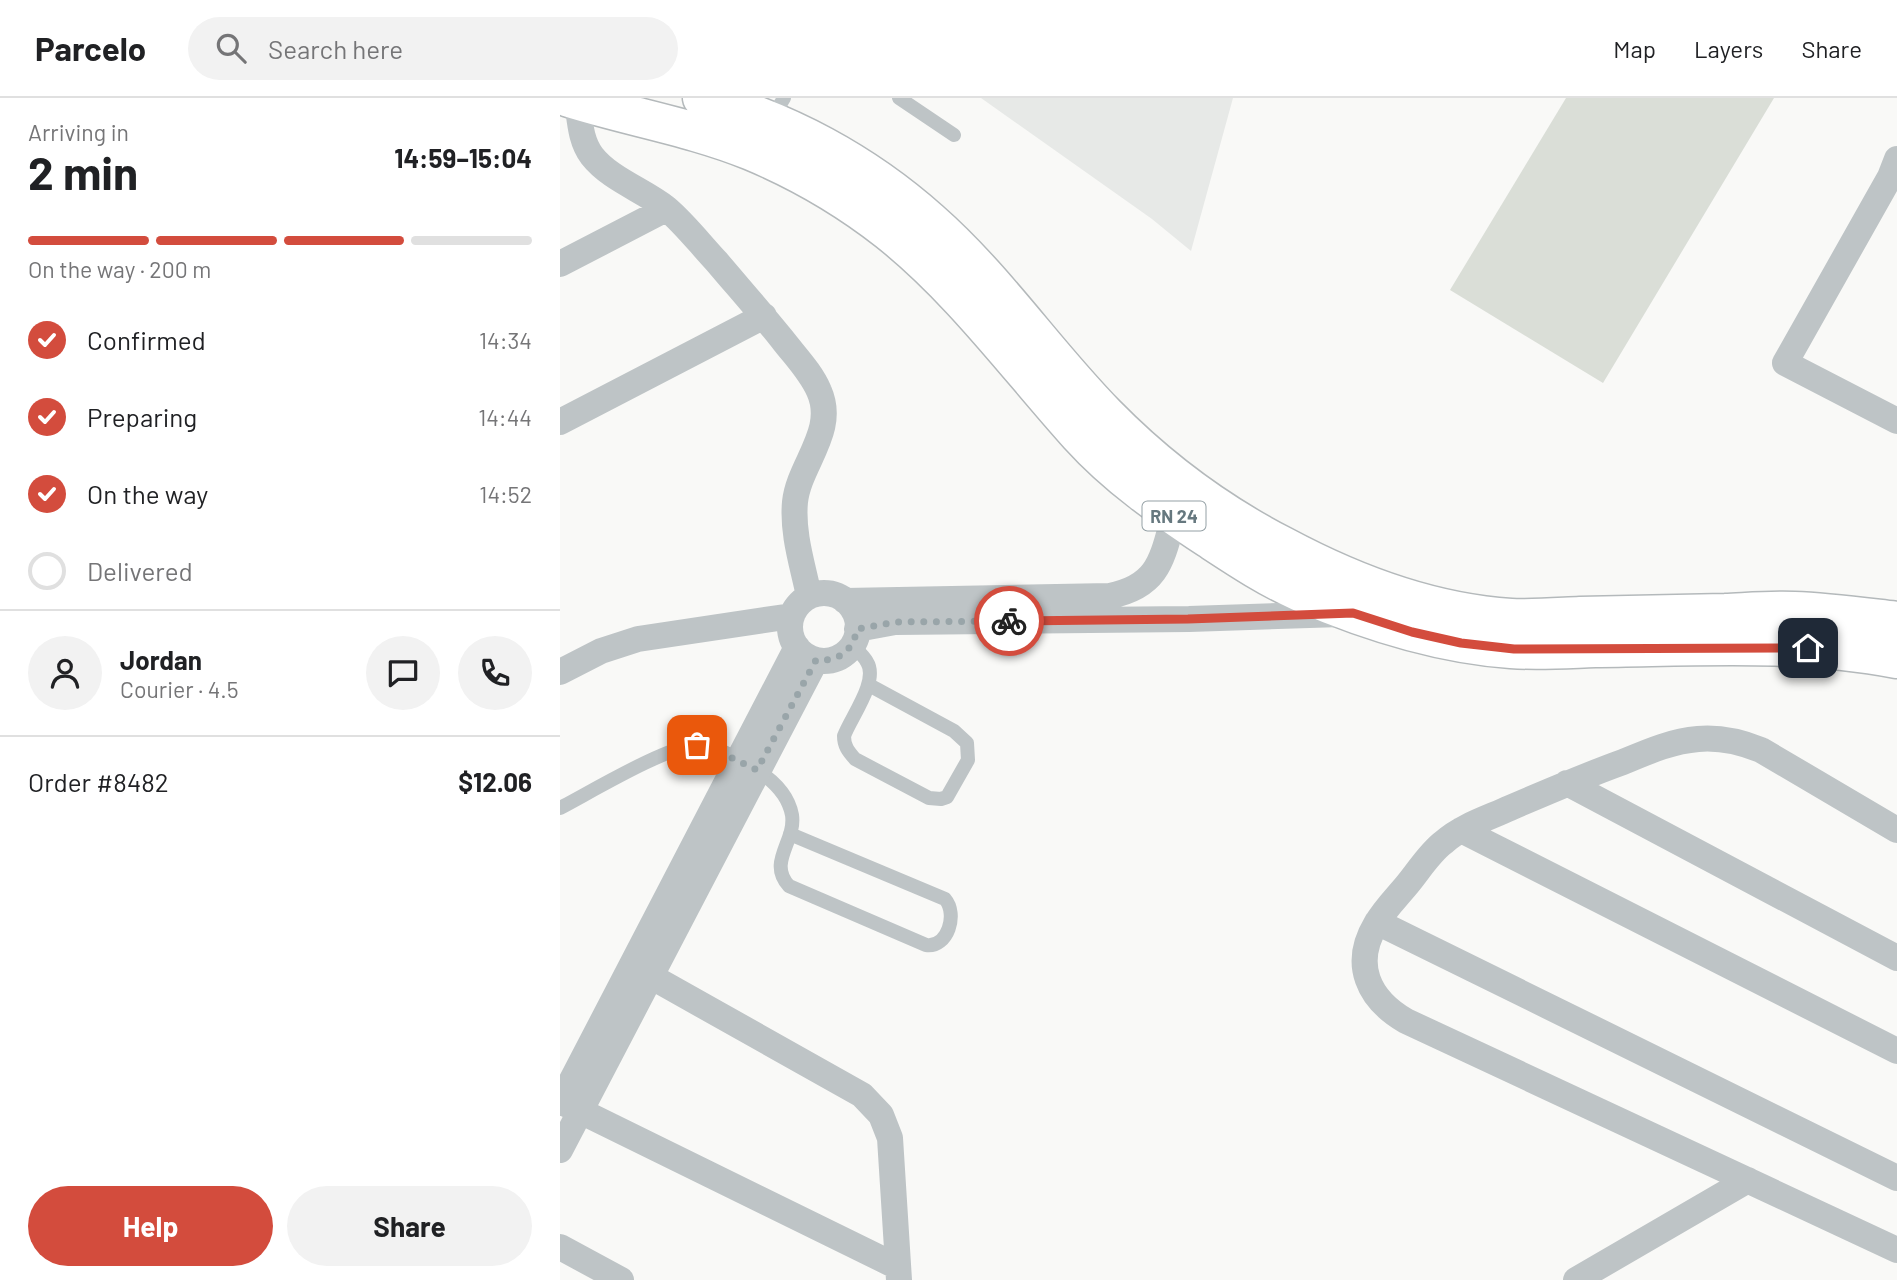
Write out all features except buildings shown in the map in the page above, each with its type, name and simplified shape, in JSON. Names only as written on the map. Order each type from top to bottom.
[{"type":"highway","name":"RN 24","points":[[702,98],[777,110],[813,140],[856,165],[931,222],[957,247],[1104,413],[1145,453],[1186,487],[1282,546],[1347,576],[1403,597],[1458,611],[1512,618],[1794,611],[1897,621]]},
{"type":"highway","name":"RN 24","points":[[573,99],[697,133],[750,151],[842,198],[887,230],[936,274],[1080,437],[1122,479],[1257,570],[1297,591],[1412,632],[1461,643],[1514,649],[1808,648],[1897,659]]},
{"type":"street","points":[[573,99],[583,139],[594,158],[602,167],[666,209],[684,225],[764,316],[812,377],[824,404],[821,433],[798,487],[796,502],[800,606],[791,638],[806,654],[826,661],[836,658],[855,637],[895,622],[1188,619],[1353,613]]},
{"type":"street","points":[[1895,172],[1785,363],[1897,421]]},
{"type":"street","points":[[560,264],[666,209]]},
{"type":"street","points":[[560,422],[764,316]]},
{"type":"street","points":[[560,673],[601,651],[638,639],[800,606],[828,594],[845,601],[1110,596],[1125,593],[1141,586],[1152,576],[1162,558],[1174,516]]},
{"type":"street","points":[[845,601],[855,614],[855,637]]},
{"type":"street","points":[[560,1150],[565,1104],[641,971],[806,654]]},
{"type":"street","points":[[1897,830],[1761,750],[1721,739],[1680,741],[1567,783],[1461,830],[1442,842],[1377,922],[1368,939],[1364,959],[1367,978],[1375,996],[1389,1011],[1418,1027],[1897,1250]]},
{"type":"street","points":[[1567,783],[1897,958]]},
{"type":"street","points":[[1461,830],[1897,1051]]},
{"type":"street","points":[[1377,922],[1897,1178]]},
{"type":"street","points":[[641,971],[862,1096],[881,1115],[890,1138],[898,1273]]},
{"type":"street","points":[[565,1104],[898,1273]]},
{"type":"street","points":[[1576,1280],[1748,1180]]},
{"type":"street","points":[[560,1247],[621,1280]]},
{"type":"lane","points":[[899,98],[954,135]]},
{"type":"lane","points":[[855,637],[870,667],[869,685],[844,736],[848,752],[855,759],[929,798],[947,797],[968,760],[967,743],[954,730],[869,685]]},
{"type":"lane","points":[[560,808],[685,747],[709,747],[748,764],[776,785],[789,805],[792,817],[790,834],[779,867],[780,874],[789,886],[926,945],[935,945],[943,940],[953,911],[945,899],[790,834]]},
{"type":"shaded area","points":[[981,98],[1233,98],[1191,251],[1152,219]]},
{"type":"shaded area","points":[[1566,98],[1774,98],[1603,383],[1450,290]]},
{"type":"way so far","points":[[697,745],[738,759],[757,770],[816,660],[826,661],[845,653],[852,645],[857,629],[895,622],[1009,621]]},
{"type":"route","points":[[1009,621],[1188,619],[1353,613],[1412,632],[1461,643],[1514,649],[1808,648]]}]
